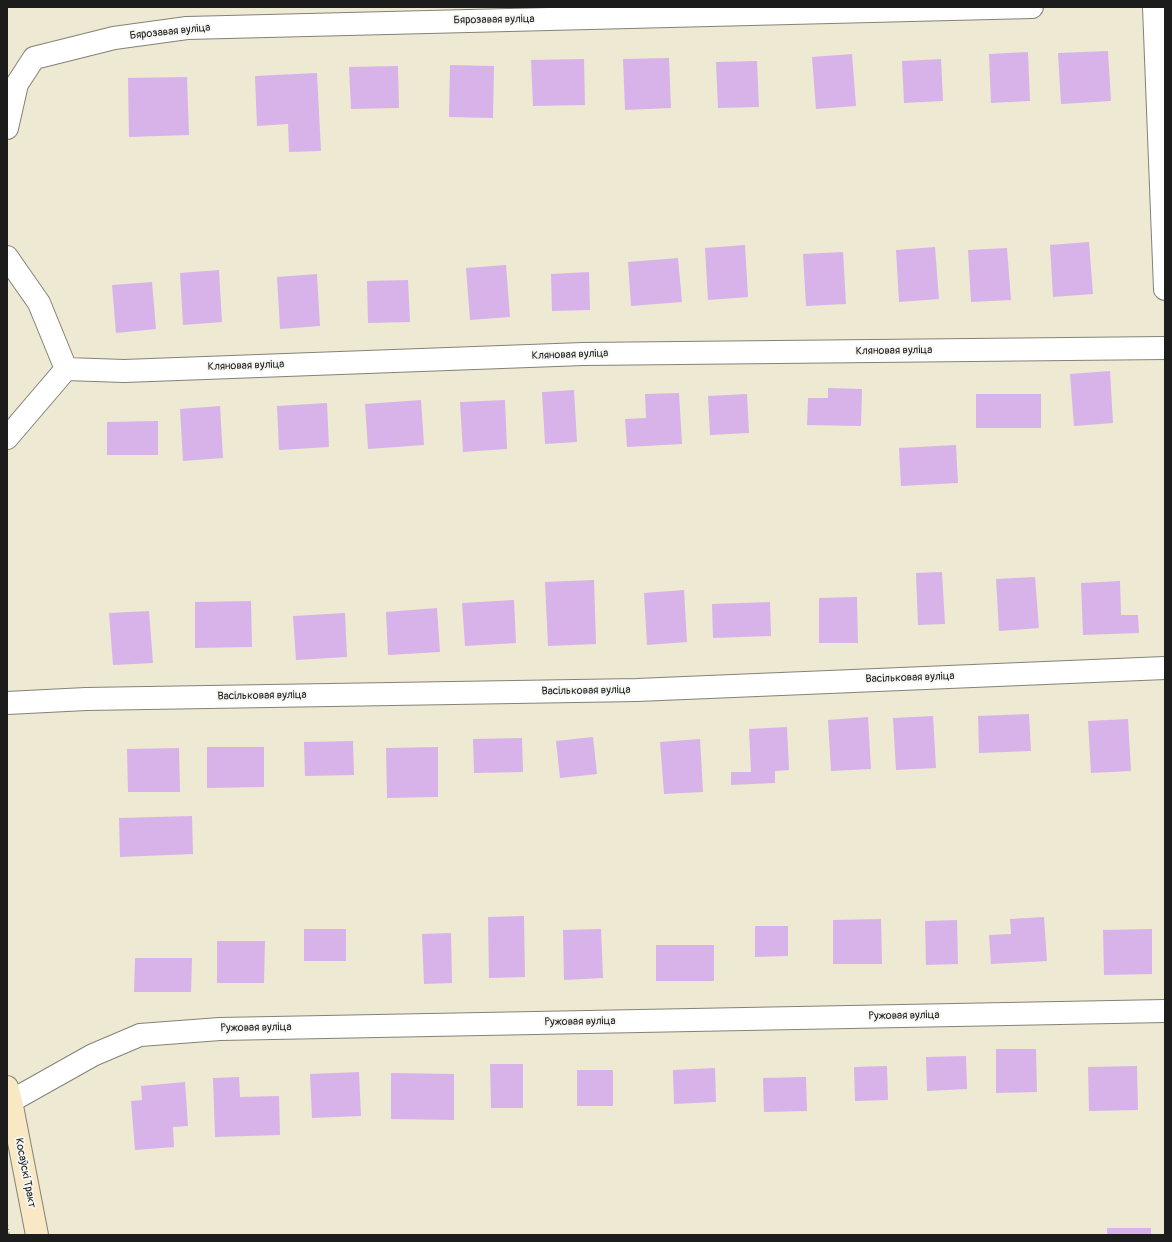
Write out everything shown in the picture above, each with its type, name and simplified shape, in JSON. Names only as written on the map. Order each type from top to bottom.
[{"type":"main road","name":"Косаўскі Тракт","points":[[9,1094],[37,1235]]},
{"type":"street","name":"Бярозавая вуліца","points":[[7,128],[17,84],[34,58],[114,38],[187,28],[1032,7]]},
{"type":"street","points":[[1154,7],[1165,289]]},
{"type":"street","points":[[7,257],[39,303],[66,369],[7,438]]},
{"type":"street","name":"Кляновая вуліца","points":[[66,369],[124,371],[583,354],[1165,348]]},
{"type":"street","name":"Васільковая вуліца","points":[[7,704],[86,699],[637,690],[1165,668]]},
{"type":"street","name":"Ружовая вуліца","points":[[9,1094],[140,1035],[220,1028],[1165,1011]]},
{"type":"path","points":[[7,1226],[9,1235]]},
{"type":"building","points":[[1108,51],[1111,101],[1061,104],[1058,53]]},
{"type":"building","points":[[1028,52],[1030,101],[991,103],[989,54]]},
{"type":"building","points":[[852,54],[856,106],[816,109],[812,57]]},
{"type":"building","points":[[669,58],[671,108],[625,110],[623,59]]},
{"type":"building","points":[[584,59],[585,105],[533,106],[531,60]]},
{"type":"building","points":[[941,59],[943,101],[904,103],[902,61]]},
{"type":"building","points":[[757,61],[759,107],[718,108],[716,62]]},
{"type":"building","points":[[450,65],[494,66],[493,118],[449,117]]},
{"type":"building","points":[[398,66],[399,108],[351,109],[349,67]]},
{"type":"building","points":[[317,73],[321,151],[289,152],[288,124],[257,126],[255,76]]},
{"type":"building","points":[[187,77],[189,135],[129,137],[128,78]]},
{"type":"building","points":[[1089,242],[1093,294],[1053,297],[1050,245]]},
{"type":"building","points":[[745,245],[748,297],[708,300],[705,248]]},
{"type":"building","points":[[935,247],[939,299],[899,302],[896,250]]},
{"type":"building","points":[[1007,248],[1011,300],[971,302],[968,250]]},
{"type":"building","points":[[843,252],[846,304],[806,306],[803,254]]},
{"type":"building","points":[[678,258],[682,302],[631,306],[628,262]]},
{"type":"building","points":[[506,265],[510,317],[470,320],[466,268]]},
{"type":"building","points":[[219,270],[222,322],[183,325],[180,273]]},
{"type":"building","points":[[589,272],[590,310],[552,311],[551,274]]},
{"type":"building","points":[[317,274],[320,326],[280,329],[277,277]]},
{"type":"building","points":[[408,280],[410,322],[368,323],[367,281]]},
{"type":"building","points":[[152,282],[156,329],[116,333],[112,285]]},
{"type":"building","points":[[1110,371],[1113,423],[1074,426],[1070,374]]},
{"type":"building","points":[[828,388],[862,389],[861,426],[807,425],[808,398],[828,398]]},
{"type":"building","points":[[574,390],[577,442],[545,444],[542,392]]},
{"type":"building","points":[[679,393],[682,444],[627,447],[625,419],[646,418],[645,394]]},
{"type":"building","points":[[747,394],[749,433],[710,435],[708,396]]},
{"type":"building","points":[[976,394],[1041,394],[1041,428],[976,428]]},
{"type":"building","points":[[421,400],[424,445],[368,449],[365,404]]},
{"type":"building","points":[[505,400],[507,449],[463,452],[460,402]]},
{"type":"building","points":[[327,403],[329,447],[279,450],[277,406]]},
{"type":"building","points":[[220,406],[223,458],[183,461],[180,409]]},
{"type":"building","points":[[158,421],[158,455],[107,455],[107,422]]},
{"type":"building","points":[[956,445],[958,483],[901,486],[899,448]]},
{"type":"building","points":[[942,572],[945,624],[918,625],[916,573]]},
{"type":"building","points":[[1035,577],[1039,628],[999,631],[996,579]]},
{"type":"building","points":[[594,580],[596,644],[548,646],[545,582]]},
{"type":"building","points":[[1120,581],[1121,615],[1138,615],[1139,633],[1083,635],[1081,583]]},
{"type":"building","points":[[684,590],[687,642],[647,645],[644,593]]},
{"type":"building","points":[[857,597],[858,643],[819,643],[819,598]]},
{"type":"building","points":[[514,600],[516,643],[465,646],[462,603]]},
{"type":"building","points":[[251,601],[252,647],[195,648],[195,602]]},
{"type":"building","points":[[770,602],[771,636],[713,638],[712,604]]},
{"type":"building","points":[[437,608],[440,652],[388,655],[386,612]]},
{"type":"building","points":[[149,611],[153,663],[113,665],[109,613]]},
{"type":"building","points":[[345,613],[347,657],[296,660],[293,616]]},
{"type":"building","points":[[1029,714],[1031,751],[979,753],[978,716]]},
{"type":"building","points":[[933,716],[936,768],[896,770],[893,718]]},
{"type":"building","points":[[868,717],[871,769],[831,771],[828,720]]},
{"type":"building","points":[[1128,719],[1131,771],[1091,773],[1088,721]]},
{"type":"building","points":[[787,727],[789,770],[775,771],[775,783],[731,785],[731,772],[751,772],[749,729]]},
{"type":"building","points":[[593,737],[597,774],[560,778],[556,741]]},
{"type":"building","points":[[522,738],[523,772],[474,773],[473,739]]},
{"type":"building","points":[[700,739],[703,792],[664,794],[660,742]]},
{"type":"building","points":[[353,741],[354,775],[305,776],[304,742]]},
{"type":"building","points":[[207,747],[264,747],[264,787],[207,788]]},
{"type":"building","points":[[438,747],[438,797],[387,798],[386,748]]},
{"type":"building","points":[[179,748],[180,792],[128,792],[127,749]]},
{"type":"building","points":[[192,816],[193,854],[120,857],[119,818]]},
{"type":"building","points":[[524,916],[525,977],[489,978],[488,917]]},
{"type":"building","points":[[1044,917],[1047,961],[991,964],[989,935],[1011,934],[1010,919]]},
{"type":"building","points":[[881,919],[882,964],[833,964],[833,920]]},
{"type":"building","points":[[957,920],[958,964],[926,965],[925,921]]},
{"type":"building","points":[[755,926],[788,926],[788,956],[755,957]]},
{"type":"building","points":[[304,929],[346,929],[346,961],[304,961]]},
{"type":"building","points":[[601,929],[603,978],[564,980],[563,930]]},
{"type":"building","points":[[1152,929],[1152,974],[1104,975],[1103,930]]},
{"type":"building","points":[[451,933],[452,983],[424,984],[422,934]]},
{"type":"building","points":[[217,941],[265,941],[264,983],[217,983]]},
{"type":"building","points":[[656,945],[714,945],[714,981],[656,981]]},
{"type":"building","points":[[135,958],[192,958],[191,992],[134,992]]},
{"type":"building","points":[[996,1049],[1036,1049],[1037,1092],[996,1093]]},
{"type":"building","points":[[966,1056],[967,1089],[927,1091],[926,1057]]},
{"type":"building","points":[[490,1064],[523,1064],[523,1108],[491,1108]]},
{"type":"building","points":[[887,1066],[888,1100],[855,1101],[854,1067]]},
{"type":"building","points":[[1137,1066],[1138,1110],[1089,1111],[1088,1067]]},
{"type":"building","points":[[715,1068],[716,1102],[674,1104],[673,1070]]},
{"type":"building","points":[[577,1070],[613,1070],[613,1106],[577,1106]]},
{"type":"building","points":[[359,1072],[361,1116],[312,1118],[310,1074]]},
{"type":"building","points":[[391,1073],[454,1074],[454,1120],[391,1119]]},
{"type":"building","points":[[239,1077],[240,1097],[279,1096],[280,1135],[215,1137],[213,1078]]},
{"type":"building","points":[[806,1077],[807,1111],[764,1112],[763,1078]]},
{"type":"building","points":[[185,1082],[188,1126],[173,1127],[174,1147],[135,1150],[131,1101],[142,1100],[141,1086]]},
{"type":"building","points":[[1107,1228],[1151,1228],[1151,1235],[1107,1235]]}]
